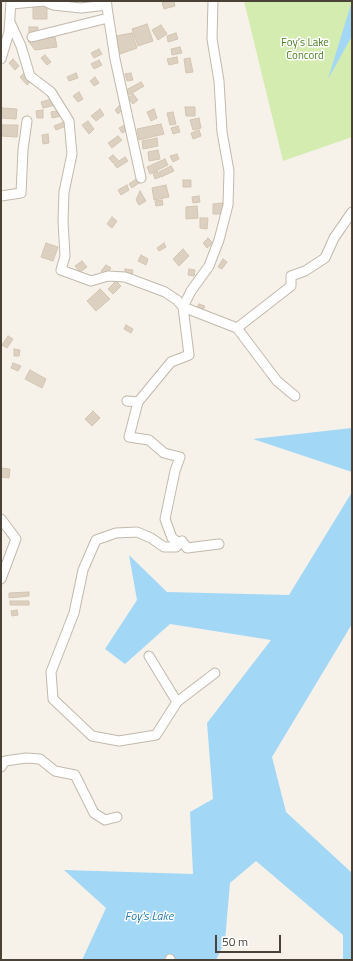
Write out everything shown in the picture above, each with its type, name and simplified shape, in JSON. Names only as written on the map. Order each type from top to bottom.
[{"type":"street","points":[[1,59],[10,22],[12,3],[44,1],[53,5],[80,8],[106,3],[141,178]]},
{"type":"street","points":[[182,541],[178,542],[172,538],[165,519],[175,471],[180,457],[164,453],[148,440],[129,437],[138,402],[172,362],[189,355],[183,307],[191,291],[209,266],[219,240],[228,205],[229,171],[219,110],[219,81],[212,39],[213,1]]},
{"type":"street","points":[[32,37],[108,18]]},
{"type":"street","points":[[10,22],[21,46],[30,76],[51,92],[69,121],[72,154],[64,192],[63,221],[66,256],[61,270],[91,281],[108,276],[125,277],[165,292],[177,300],[183,307],[237,328],[277,381],[295,396]]},
{"type":"street","points":[[1,196],[21,193],[23,150],[27,121]]},
{"type":"street","points":[[237,328],[291,286],[291,276],[305,271],[316,262],[325,258],[334,238],[352,212]]},
{"type":"street","points":[[127,401],[138,402]]},
{"type":"street","points":[[1,519],[16,539],[1,580]]},
{"type":"street","points":[[182,541],[176,546],[164,547],[151,538],[137,532],[116,532],[96,540],[83,570],[74,613],[51,672],[52,699],[92,736],[119,741],[156,735],[177,702],[215,673]]},
{"type":"street","points":[[182,541],[187,548],[219,544]]},
{"type":"street","points":[[149,656],[177,702]]},
{"type":"street","points":[[1,767],[6,761],[26,758],[40,759],[55,771],[75,775],[94,813],[105,820],[117,817]]},
{"type":"green space","name":"Foy’s Lake Concord","points":[[244,1],[352,1],[352,137],[283,161]]},
{"type":"water","points":[[352,1],[352,36],[328,79]]},
{"type":"water","points":[[352,428],[352,472],[253,439]]},
{"type":"water","name":"Foy's Lake","points":[[352,492],[352,624],[272,757],[286,812],[352,873],[352,960],[343,960],[343,935],[256,861],[230,883],[225,941],[216,960],[82,960],[106,908],[64,870],[193,874],[190,812],[213,799],[207,723],[271,640],[170,624],[125,664],[105,649],[137,600],[129,555],[167,592],[289,595]]},
{"type":"building","points":[[174,1],[175,6],[164,9],[162,3]]},
{"type":"building","points":[[33,4],[47,4],[47,19],[33,19]]},
{"type":"building","points":[[147,24],[153,41],[138,46],[132,29]]},
{"type":"building","points":[[161,25],[167,34],[158,40],[152,30]]},
{"type":"building","points":[[29,27],[38,27],[38,35],[29,35]]},
{"type":"building","points":[[132,33],[137,48],[120,54],[116,36]]},
{"type":"building","points":[[176,33],[178,39],[168,42],[167,36]]},
{"type":"building","points":[[55,37],[57,47],[35,50],[28,41]]},
{"type":"building","points":[[180,47],[182,53],[172,55],[171,49]]},
{"type":"building","points":[[99,49],[102,54],[94,58],[91,53]]},
{"type":"building","points":[[45,55],[51,62],[47,65],[41,58]]},
{"type":"building","points":[[177,57],[178,63],[169,65],[167,59]]},
{"type":"building","points":[[190,58],[193,72],[186,73],[184,59]]},
{"type":"building","points":[[13,59],[19,66],[15,70],[9,63]]},
{"type":"building","points":[[99,60],[102,65],[94,69],[91,64]]},
{"type":"building","points":[[24,73],[31,81],[27,85],[20,77]]},
{"type":"building","points":[[76,73],[78,78],[69,81],[67,77]]},
{"type":"building","points":[[131,73],[133,80],[127,81],[125,74]]},
{"type":"building","points":[[95,77],[99,83],[94,86],[90,81]]},
{"type":"building","points":[[141,82],[144,86],[129,95],[126,90]]},
{"type":"building","points":[[79,92],[83,99],[78,102],[73,96]]},
{"type":"building","points":[[133,94],[138,100],[133,104],[128,98]]},
{"type":"building","points":[[55,98],[56,105],[43,108],[41,102]]},
{"type":"building","points":[[120,105],[124,108],[118,114],[115,110]]},
{"type":"building","points":[[185,107],[195,107],[195,116],[186,116]]},
{"type":"building","points":[[2,108],[17,109],[16,119],[1,118]]},
{"type":"building","points":[[100,109],[104,115],[96,121],[91,116]]},
{"type":"building","points":[[154,109],[157,118],[151,121],[147,112]]},
{"type":"building","points":[[43,110],[43,118],[37,118],[36,111]]},
{"type":"building","points":[[60,110],[62,116],[52,118],[51,112]]},
{"type":"building","points":[[173,112],[176,124],[170,125],[167,113]]},
{"type":"building","points":[[199,118],[201,128],[193,130],[190,120]]},
{"type":"building","points":[[88,121],[94,129],[89,134],[82,125]]},
{"type":"building","points":[[64,122],[66,126],[56,130],[54,126]]},
{"type":"building","points":[[161,124],[164,134],[139,140],[137,129]]},
{"type":"building","points":[[2,125],[18,125],[17,137],[1,136]]},
{"type":"building","points":[[125,125],[128,130],[122,133],[119,128]]},
{"type":"building","points":[[178,126],[180,132],[173,134],[171,128]]},
{"type":"building","points":[[199,130],[201,136],[193,139],[191,133]]},
{"type":"building","points":[[48,134],[49,143],[43,144],[42,135]]},
{"type":"building","points":[[118,136],[122,140],[112,148],[108,143]]},
{"type":"building","points":[[157,138],[158,146],[143,149],[142,141]]},
{"type":"building","points":[[158,150],[160,159],[149,161],[148,152]]},
{"type":"building","points":[[177,154],[179,159],[173,162],[170,156]]},
{"type":"building","points":[[113,155],[118,160],[113,163],[109,158]]},
{"type":"building","points":[[125,157],[128,161],[117,168],[114,164]]},
{"type":"building","points":[[165,159],[168,165],[150,174],[147,167]]},
{"type":"building","points":[[171,166],[174,171],[161,177],[159,172]]},
{"type":"building","points":[[157,171],[160,177],[155,179],[153,173]]},
{"type":"building","points":[[136,179],[139,183],[132,188],[129,184]]},
{"type":"building","points":[[183,180],[191,180],[191,187],[183,187]]},
{"type":"building","points":[[127,185],[129,190],[121,195],[118,190]]},
{"type":"building","points":[[166,185],[169,197],[154,200],[152,188]]},
{"type":"building","points":[[140,191],[146,201],[139,205],[136,200]]},
{"type":"building","points":[[199,196],[200,202],[193,203],[192,197]]},
{"type":"building","points":[[162,200],[163,205],[156,206],[155,201]]},
{"type":"building","points":[[223,203],[224,214],[213,214],[213,204]]},
{"type":"building","points":[[197,206],[198,218],[186,219],[186,207]]},
{"type":"building","points":[[112,217],[117,221],[112,228],[107,224]]},
{"type":"building","points":[[200,218],[208,218],[207,229],[200,228]]},
{"type":"building","points":[[208,238],[213,243],[207,248],[203,243]]},
{"type":"building","points":[[46,243],[58,247],[53,261],[41,257]]},
{"type":"building","points":[[164,243],[166,247],[159,251],[157,248]]},
{"type":"building","points":[[183,249],[189,256],[179,266],[173,259]]},
{"type":"building","points":[[141,255],[148,259],[146,265],[138,261]]},
{"type":"building","points":[[223,259],[227,262],[222,269],[218,267]]},
{"type":"building","points":[[82,261],[87,267],[80,272],[75,266]]},
{"type":"building","points":[[106,265],[111,268],[106,275],[101,271]]},
{"type":"building","points":[[125,269],[133,270],[132,276],[125,275]]},
{"type":"building","points":[[189,269],[195,270],[194,276],[188,275]]},
{"type":"building","points":[[116,281],[121,286],[113,294],[108,289]]},
{"type":"building","points":[[100,289],[110,299],[96,311],[87,301]]},
{"type":"building","points":[[199,304],[205,306],[203,310],[197,307]]},
{"type":"building","points":[[126,325],[133,329],[131,333],[124,329]]},
{"type":"building","points":[[8,336],[13,339],[7,348],[2,345]]},
{"type":"building","points":[[14,349],[20,350],[19,356],[14,356]]},
{"type":"building","points":[[13,363],[21,366],[18,371],[11,368]]},
{"type":"building","points":[[30,370],[46,379],[42,388],[25,379]]},
{"type":"building","points":[[93,411],[100,418],[92,426],[85,419]]},
{"type":"building","points":[[1,468],[10,469],[9,478],[1,477]]},
{"type":"building","points":[[29,592],[29,596],[9,598],[9,593]]},
{"type":"building","points":[[10,601],[29,601],[29,605],[10,605]]},
{"type":"building","points":[[17,610],[18,615],[12,616],[11,611]]}]
